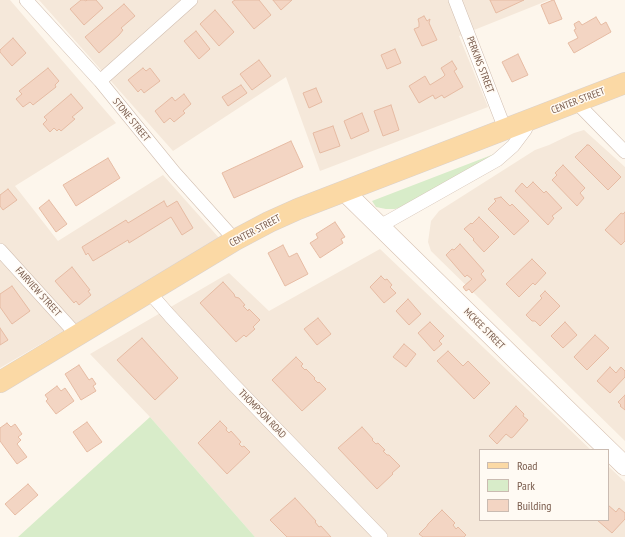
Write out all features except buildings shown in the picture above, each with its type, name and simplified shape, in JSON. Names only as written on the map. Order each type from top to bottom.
[{"type":"main road","name":"CENTER STREET","points":[[0,382],[235,240],[280,217],[625,83]]},
{"type":"main road","name":"MCKEE STREET","points":[[344,191],[608,449]]},
{"type":"main road","name":"MCKEE STREET","points":[[609,450],[625,466]]},
{"type":"street","name":"STONE STREET","points":[[26,0],[100,81],[174,172],[235,240]]},
{"type":"street","points":[[100,81],[191,0]]},
{"type":"street","name":"PERKINS STREET","points":[[455,0],[505,129]]},
{"type":"street","points":[[576,102],[625,152]]},
{"type":"street","points":[[380,226],[497,160],[514,146],[530,120]]},
{"type":"street","name":"FAIRVIEW STREET","points":[[0,250],[77,335]]},
{"type":"street","name":"THOMPSON ROAD","points":[[149,292],[233,384],[377,536]]},
{"type":"shaded area","points":[[0,0],[10,0],[116,123],[15,186],[58,241],[163,175],[220,239],[0,368]]},
{"type":"shaded area","points":[[39,0],[549,0],[459,36],[488,107],[320,171],[286,77],[173,151]]},
{"type":"shaded area","points":[[584,130],[625,167],[625,441],[431,251],[428,242],[431,221],[439,211],[535,150]]},
{"type":"shaded area","points":[[380,249],[590,449],[479,449],[479,521],[609,521],[609,467],[625,482],[625,537],[255,537],[150,417],[90,354],[229,273],[269,311]]},
{"type":"green space","points":[[502,151],[404,206],[395,209],[386,209],[376,207],[372,201]]},
{"type":"green space","points":[[150,417],[255,537],[18,537]]}]
